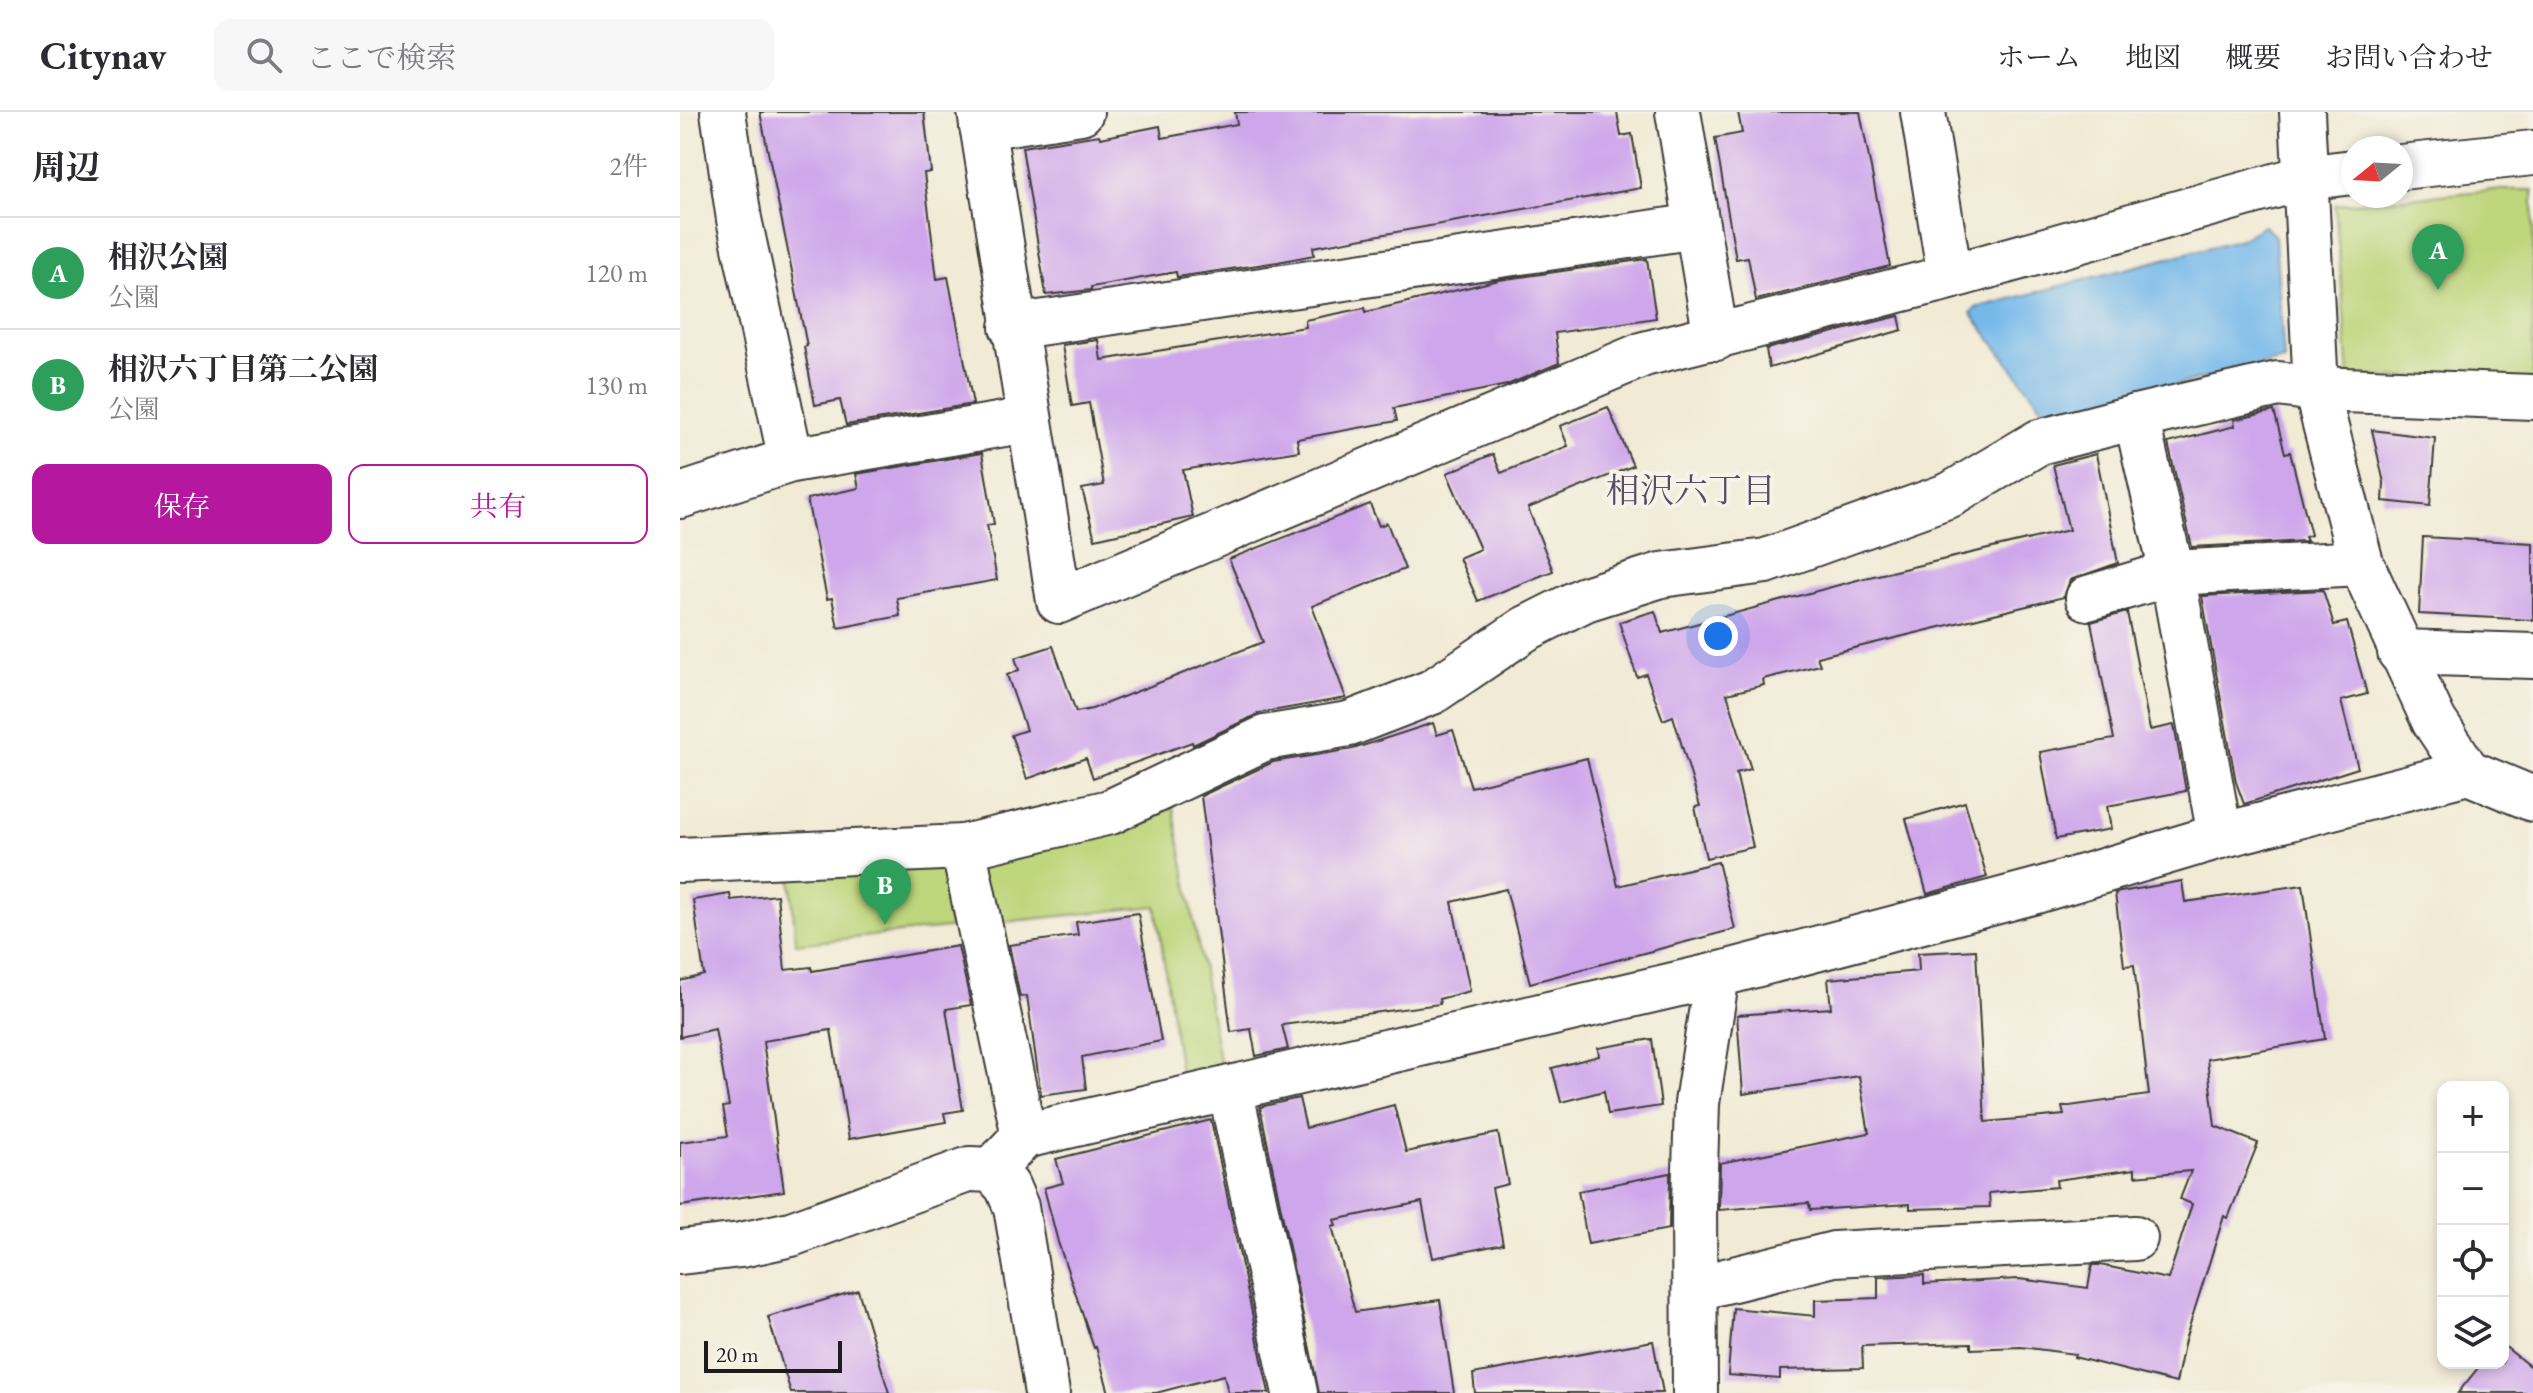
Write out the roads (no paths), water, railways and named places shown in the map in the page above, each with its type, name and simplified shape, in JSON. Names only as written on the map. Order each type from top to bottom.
[{"type":"street","points":[[723,112],[739,219],[791,460]]},
{"type":"street","points":[[1081,112],[981,120],[1012,327],[1059,601],[1644,354],[1950,277],[2303,178],[2341,173]]},
{"type":"street","points":[[1678,112],[1716,338]]},
{"type":"street","points":[[1923,112],[1950,277]]},
{"type":"street","points":[[2302,112],[2316,389],[2361,563],[2434,721],[2468,772],[2533,799]]},
{"type":"street","points":[[2413,166],[2533,153]]},
{"type":"street","points":[[1012,327],[1697,226]]},
{"type":"street","points":[[680,860],[963,847],[1110,812],[1265,738],[1349,724],[1432,692],[1525,629],[1585,599],[1661,575],[1766,561],[1950,495],[2039,442],[2136,417],[2278,384],[2316,389],[2533,397]]},
{"type":"street","points":[[2136,417],[2172,573],[2220,836]]},
{"type":"street","points":[[680,496],[791,460],[1028,420]]},
{"type":"street","points":[[2088,598],[2172,573],[2361,563]]},
{"type":"street","points":[[2400,652],[2533,656]]},
{"type":"street","points":[[992,1170],[1024,1136],[1717,975],[2036,891],[2220,836],[2468,772]]},
{"type":"street","points":[[963,847],[1024,1136]]},
{"type":"street","points":[[1695,1393],[1697,1103],[1717,975]]},
{"type":"street","points":[[1230,1088],[1295,1393]]},
{"type":"street","points":[[680,1252],[741,1245],[791,1234],[970,1169],[992,1170],[1007,1186],[1016,1207],[1047,1393]]},
{"type":"street","points":[[1697,1288],[1834,1254],[2135,1238]]},
{"type":"water","points":[[2264,226],[2275,236],[2284,360],[2048,415],[1971,313],[1976,308],[2241,239]]},
{"type":"place","name":"相沢公園","points":[[2438,290]]},
{"type":"place","name":"相沢六丁目第二公園","points":[[885,925]]},
{"type":"district","name":"相沢六丁目","points":[[1691,490]]}]
